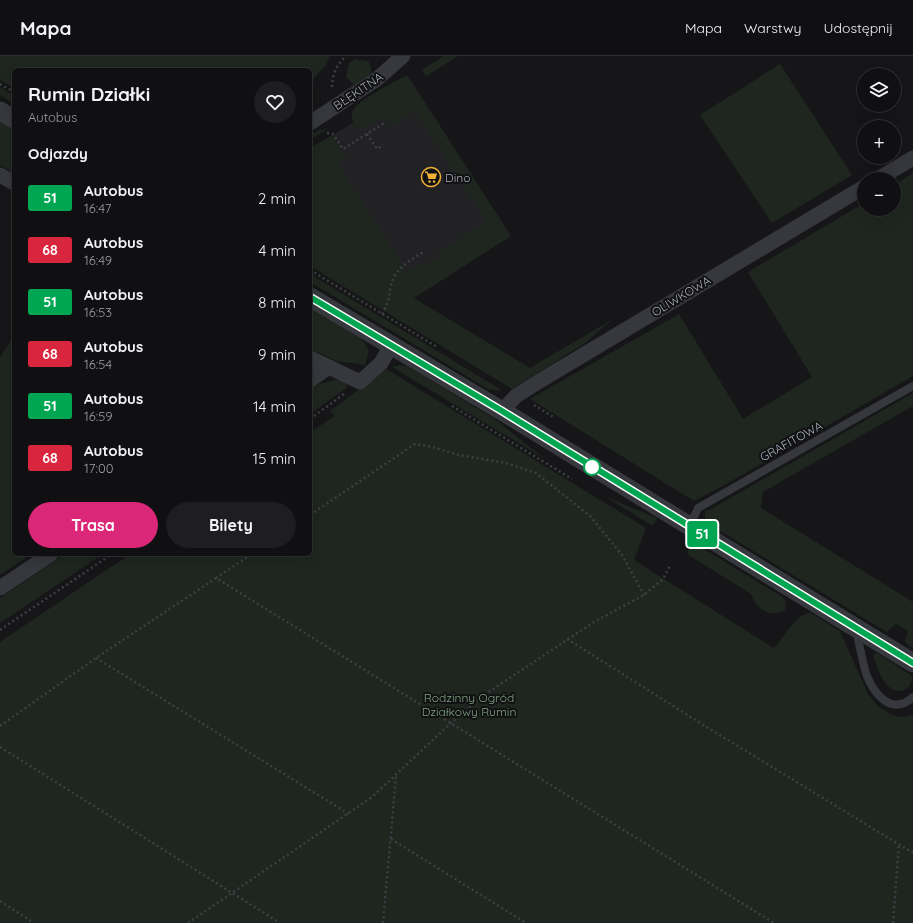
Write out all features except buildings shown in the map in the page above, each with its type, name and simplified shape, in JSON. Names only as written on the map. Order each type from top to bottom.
[{"type":"street","name":"BŁĘKITNA","points":[[312,122],[376,79],[403,56]]},
{"type":"street","points":[[0,111],[12,118]]},
{"type":"street","points":[[890,172],[913,158]]},
{"type":"street","points":[[0,175],[12,182]]},
{"type":"street","name":"OLIWKOWA","points":[[502,411],[516,396],[538,382],[857,191]]},
{"type":"street","points":[[312,298],[502,411],[913,663]]},
{"type":"street","points":[[312,359],[360,382],[381,363],[391,346]]},
{"type":"street","points":[[312,379],[329,367]]},
{"type":"street","points":[[0,588],[48,556]]},
{"type":"lane","name":"GRAFITOWA","points":[[690,526],[698,508],[913,386]]},
{"type":"lane","points":[[855,628],[867,676],[877,693],[885,702],[893,705],[904,704],[913,697]]},
{"type":"path","points":[[332,109],[332,81],[336,69],[346,56]]},
{"type":"path","points":[[0,84],[12,91]]},
{"type":"path","points":[[322,137],[327,133],[333,134],[343,149],[386,122]]},
{"type":"path","points":[[367,134],[377,149],[383,145]]},
{"type":"path","points":[[382,314],[387,307],[392,283],[397,272],[402,265],[423,252]]},
{"type":"path","points":[[312,418],[360,382]]},
{"type":"path","points":[[452,406],[574,480]]},
{"type":"path","points":[[312,514],[415,444],[432,447],[459,455],[506,463],[536,473],[590,516],[622,555],[644,595]]},
{"type":"path","points":[[0,630],[109,556]]},
{"type":"path","points":[[0,726],[96,658],[249,556]]},
{"type":"path","points":[[188,923],[372,797],[451,723],[487,693],[594,622],[644,595],[663,579],[670,566]]},
{"type":"path","points":[[216,578],[774,923]]},
{"type":"path","points":[[567,639],[705,726],[913,852]]},
{"type":"path","points":[[96,658],[349,814]]},
{"type":"path","points":[[0,747],[280,923]]},
{"type":"path","points":[[383,923],[396,775]]},
{"type":"path","points":[[391,840],[526,923]]},
{"type":"path","points":[[893,923],[899,844]]},
{"type":"path","points":[[0,901],[34,923]]},
{"type":"shaded area","points":[[413,84],[511,236],[413,298],[312,267],[312,149]]},
{"type":"green space","points":[[0,56],[330,56],[325,66],[312,81],[312,68],[12,68],[12,87],[0,80]]},
{"type":"green space","points":[[444,56],[458,56],[426,76],[422,70]]},
{"type":"green space","points":[[355,59],[369,61],[372,73],[354,85],[346,77],[349,63]]},
{"type":"green space","points":[[780,64],[852,175],[772,223],[700,115]]},
{"type":"green space","points":[[407,75],[511,236],[414,298],[530,368],[613,319],[585,343],[512,389],[312,267],[312,147],[331,136],[334,138],[347,159],[338,164],[407,272],[420,264],[422,267],[439,257],[437,253],[486,221],[415,111],[391,126],[385,117],[362,129],[354,125],[352,113],[355,108],[376,92]]},
{"type":"green space","points":[[0,87],[12,95],[12,103],[0,95]]},
{"type":"green space","points":[[0,120],[12,127],[12,172],[0,165]]},
{"type":"green space","points":[[328,129],[312,139],[312,134],[319,130]]},
{"type":"green space","points":[[913,173],[913,376],[723,486],[694,501],[530,399],[679,314],[743,419],[812,377],[748,272],[857,207],[857,216],[901,216],[901,181]]},
{"type":"green space","points":[[312,275],[502,391],[488,389],[312,283]]},
{"type":"green space","points":[[312,307],[352,331],[365,344],[368,350],[365,365],[336,361],[312,350]]},
{"type":"green space","points":[[12,338],[12,556],[28,556],[0,575],[0,358]]},
{"type":"green space","points":[[399,365],[409,367],[496,420],[545,459],[392,367]]},
{"type":"green space","name":"Rodzinny Ogród Działkowy Rumin","points":[[386,369],[646,528],[634,560],[774,648],[796,621],[806,614],[811,613],[840,631],[868,694],[878,706],[890,714],[900,717],[910,716],[913,714],[913,923],[0,923],[0,642],[127,556],[312,556],[312,431],[335,416],[330,411]]},
{"type":"green space","points":[[340,379],[347,382],[347,386],[312,413],[312,388],[318,384]]},
{"type":"green space","points":[[913,393],[913,406],[763,492],[761,508],[913,602],[913,648],[905,641],[908,631],[896,624],[887,632],[880,628],[709,524],[705,518],[705,511],[711,509]]},
{"type":"green space","points":[[606,497],[657,518],[654,524],[651,525]]},
{"type":"green space","points":[[696,544],[784,598],[786,604],[785,610],[779,613],[769,613],[764,611],[756,604],[751,594],[690,556],[687,552],[693,545]]},
{"type":"green space","points":[[62,556],[100,556],[0,623],[0,598]]},
{"type":"green space","points":[[877,653],[912,676],[911,683],[908,688],[899,691],[893,690],[888,686],[880,674],[873,655]]},
{"type":"bus line","name":"51","points":[[312,298],[502,411],[913,663]]},
{"type":"place","name":"Dino","points":[[431,177]]}]
